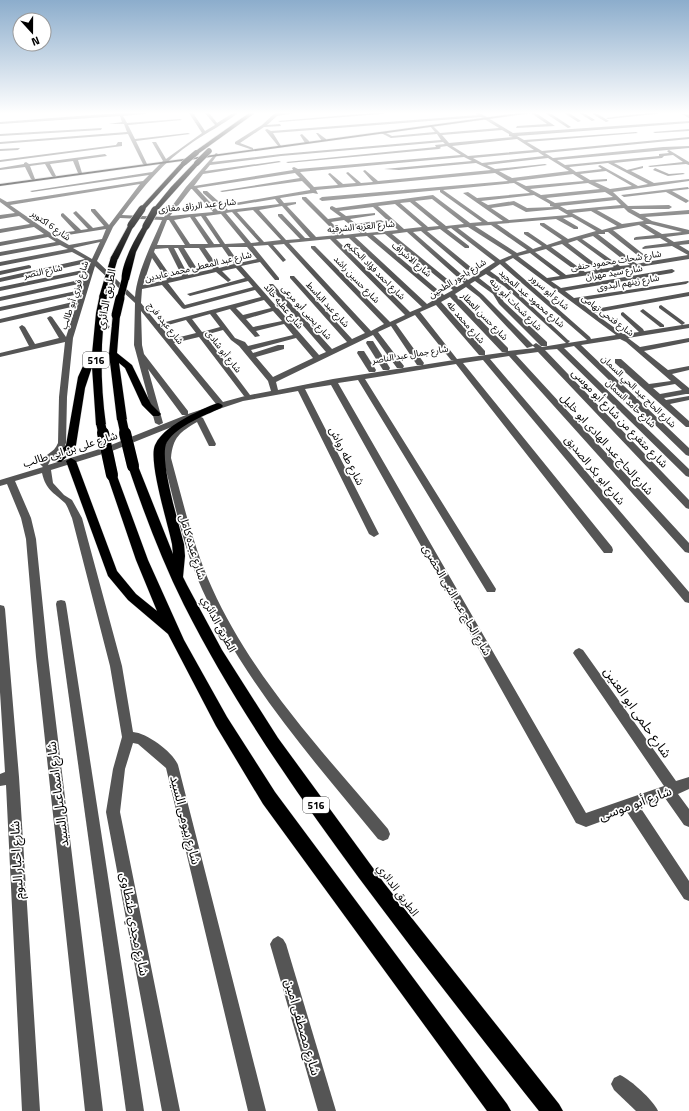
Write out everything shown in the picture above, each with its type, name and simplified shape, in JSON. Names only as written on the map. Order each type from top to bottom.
[{"type":"highway","name":"الطريق الدائري","points":[[182,165],[142,209],[131,225],[114,259],[103,296],[99,316],[95,356],[97,394],[112,475],[124,515],[137,550],[174,632],[222,723],[269,798],[500,1111]]},
{"type":"highway","name":"الطريق الدائري","points":[[194,165],[155,210],[136,243],[129,260],[116,315],[113,354],[122,420],[133,466],[152,519],[200,623],[238,690],[297,780],[394,910],[552,1111]]},
{"type":"highway","points":[[113,354],[129,366],[147,405],[158,419]]},
{"type":"highway","points":[[57,460],[69,449],[71,445],[77,400],[84,373],[95,356]]},
{"type":"highway","points":[[178,577],[178,544],[160,468],[158,455],[160,445],[163,439],[170,432],[221,404]]},
{"type":"highway","points":[[71,461],[112,573],[132,597],[174,632]]},
{"type":"main road","points":[[0,184],[41,180],[139,165]]},
{"type":"main road","points":[[0,184],[146,165]]},
{"type":"street","points":[[0,169],[22,165]]},
{"type":"street","points":[[27,165],[33,179]]},
{"type":"street","points":[[47,165],[54,176]]},
{"type":"street","points":[[77,165],[80,173]]},
{"type":"street","name":"شارع فوزي أبو طالب","points":[[45,466],[46,459],[59,450],[62,443],[66,339],[92,261],[109,229],[118,216],[144,182],[162,165]]},
{"type":"street","points":[[202,176],[209,165]]},
{"type":"street","points":[[233,165],[367,169],[377,183]]},
{"type":"street","points":[[221,190],[298,165]]},
{"type":"street","points":[[218,177],[312,165]]},
{"type":"street","points":[[158,419],[139,352],[137,338],[138,303],[139,288],[152,250],[168,218],[195,180],[202,176],[314,165]]},
{"type":"street","points":[[190,188],[292,167],[339,165]]},
{"type":"street","points":[[382,165],[397,181]]},
{"type":"street","points":[[386,169],[399,169],[411,165]]},
{"type":"street","points":[[402,174],[423,165]]},
{"type":"street","points":[[485,165],[571,216],[606,232],[651,264]]},
{"type":"street","points":[[231,200],[260,199],[312,190],[412,178],[494,170],[577,165]]},
{"type":"street","points":[[615,165],[653,185]]},
{"type":"street","points":[[650,166],[661,165]]},
{"type":"street","points":[[440,182],[564,166],[590,182],[608,190],[617,197],[639,220],[688,255]]},
{"type":"street","points":[[600,166],[637,187]]},
{"type":"street","name":"شارع الاشراف","points":[[292,167],[322,199],[367,234],[440,300]]},
{"type":"street","points":[[126,168],[130,174]]},
{"type":"street","points":[[668,168],[680,174]]},
{"type":"street","points":[[655,169],[666,175],[688,172]]},
{"type":"street","points":[[412,178],[426,178],[494,170]]},
{"type":"street","points":[[322,199],[444,190],[563,178],[558,174],[606,170]]},
{"type":"street","points":[[627,171],[641,170],[662,184]]},
{"type":"street","points":[[32,191],[153,173]]},
{"type":"street","points":[[348,173],[359,184]]},
{"type":"street","points":[[330,174],[342,186]]},
{"type":"street","points":[[672,175],[686,180]]},
{"type":"street","points":[[309,204],[322,199],[420,186],[412,178]]},
{"type":"street","points":[[426,178],[433,184]]},
{"type":"street","points":[[41,180],[43,186]]},
{"type":"street","points":[[507,221],[468,194],[605,180]]},
{"type":"street","points":[[539,197],[637,187],[686,180]]},
{"type":"street","points":[[6,204],[144,182]]},
{"type":"street","points":[[324,183],[328,188]]},
{"type":"street","points":[[214,184],[241,209]]},
{"type":"street","points":[[271,190],[308,184]]},
{"type":"street","points":[[190,188],[221,212]]},
{"type":"street","points":[[552,205],[687,188]]},
{"type":"street","points":[[444,190],[486,223]]},
{"type":"street","points":[[668,190],[686,201]]},
{"type":"street","points":[[678,190],[689,195]]},
{"type":"street","points":[[205,191],[278,279]]},
{"type":"street","points":[[651,193],[661,199]]},
{"type":"street","points":[[476,200],[533,194]]},
{"type":"street","points":[[626,195],[643,201],[636,194]]},
{"type":"street","points":[[276,197],[314,239]]},
{"type":"street","points":[[304,198],[342,236]]},
{"type":"street","name":"شارع عبد الرزاق مغازى","points":[[118,216],[168,218],[192,216],[199,213],[283,205],[304,198],[322,199]]},
{"type":"street","points":[[335,210],[429,198],[462,226]]},
{"type":"street","name":"شارع فتحى تهامى","points":[[429,198],[515,256],[619,335],[687,391]]},
{"type":"street","points":[[260,199],[266,207]]},
{"type":"street","name":"شارع 6 اكتوبر","points":[[0,200],[69,249],[92,261]]},
{"type":"street","points":[[411,200],[467,247]]},
{"type":"street","name":"شارع شحات أبو زينه","points":[[396,202],[495,293],[501,303],[537,346]]},
{"type":"street","points":[[487,207],[514,203],[526,210],[558,208]]},
{"type":"street","points":[[374,205],[467,283],[537,346]]},
{"type":"street","points":[[565,212],[591,209],[669,207]]},
{"type":"street","points":[[255,208],[305,264],[372,332],[400,366]]},
{"type":"street","points":[[269,213],[299,208]]},
{"type":"street","points":[[601,215],[627,208]]},
{"type":"street","points":[[591,209],[623,227]]},
{"type":"street","points":[[94,210],[109,229]]},
{"type":"street","points":[[233,210],[283,260]]},
{"type":"street","name":"شارع باجور الطحين","points":[[274,387],[317,358],[390,323],[426,308],[500,262],[547,246],[623,227],[649,216],[689,212]]},
{"type":"street","points":[[76,213],[92,230]]},
{"type":"street","name":"شارع عطيه خالد","points":[[199,213],[238,266],[317,358]]},
{"type":"street","points":[[327,221],[371,213],[340,214]]},
{"type":"street","points":[[0,217],[20,214]]},
{"type":"street","points":[[63,215],[80,232]]},
{"type":"street","points":[[280,215],[304,240]]},
{"type":"street","points":[[192,216],[212,246]]},
{"type":"street","name":"شارع العزبه الشرقيه","points":[[152,250],[170,247],[266,244],[386,232],[444,228],[519,219],[571,216]]},
{"type":"street","points":[[649,216],[688,231]]},
{"type":"street","points":[[557,217],[574,230],[580,238],[619,268]]},
{"type":"street","points":[[168,218],[189,247]]},
{"type":"street","points":[[519,219],[536,228]]},
{"type":"street","points":[[0,225],[29,220]]},
{"type":"street","points":[[355,226],[381,222]]},
{"type":"street","points":[[492,222],[566,277]]},
{"type":"street","points":[[542,224],[601,271]]},
{"type":"street","points":[[0,231],[35,225]]},
{"type":"street","name":"شارع أبو سرور","points":[[453,227],[500,262],[588,338]]},
{"type":"street","points":[[0,254],[80,232],[109,229]]},
{"type":"street","points":[[0,244],[54,238],[109,229]]},
{"type":"street","points":[[0,238],[42,230]]},
{"type":"street","points":[[636,239],[688,231]]},
{"type":"street","name":"شارع حسن العطار","points":[[386,232],[454,292],[507,352]]},
{"type":"street","points":[[526,233],[547,246],[584,274]]},
{"type":"street","points":[[595,235],[636,266]]},
{"type":"street","points":[[351,236],[426,308]]},
{"type":"street","name":"شارع احمد فؤاد الحكيم","points":[[331,237],[409,315]]},
{"type":"street","points":[[0,264],[104,240]]},
{"type":"street","points":[[645,248],[689,242]]},
{"type":"street","points":[[201,246],[217,270],[228,280]]},
{"type":"street","points":[[170,247],[183,278],[191,292],[249,279]]},
{"type":"street","points":[[180,247],[200,276]]},
{"type":"street","name":"شارع حسين راشد","points":[[313,247],[390,323],[420,363]]},
{"type":"street","points":[[152,250],[171,281]]},
{"type":"street","points":[[657,257],[688,255]]},
{"type":"street","name":"شارع شحات محمود حنفى","points":[[546,280],[651,264],[688,255]]},
{"type":"street","points":[[0,273],[82,256]]},
{"type":"street","name":"شارع عبد المعطى محمد عابدين","points":[[139,288],[183,278],[200,276],[217,270],[261,260]]},
{"type":"street","points":[[0,280],[92,261]]},
{"type":"street","name":"شارع عبده فرج","points":[[92,261],[138,303],[221,404]]},
{"type":"street","name":"شارع النصر","points":[[0,289],[90,270]]},
{"type":"street","name":"شارع محمود عبد المجيد","points":[[486,270],[506,285],[566,341]]},
{"type":"street","name":"شارع سيد مهران","points":[[559,290],[672,271]]},
{"type":"street","name":"شارع عبد الباسط","points":[[292,277],[351,342]]},
{"type":"street","points":[[0,299],[86,280]]},
{"type":"street","name":"شارع زينهم البدوى","points":[[573,300],[686,282]]},
{"type":"street","points":[[164,283],[184,307],[257,288]]},
{"type":"street","name":"شارع يحيى أبو مرعى","points":[[271,285],[330,352]]},
{"type":"street","points":[[0,309],[83,291]]},
{"type":"street","points":[[588,312],[689,294]]},
{"type":"street","points":[[157,326],[266,298]]},
{"type":"street","name":"شارع محمد طه","points":[[440,300],[483,355]]},
{"type":"street","points":[[1,319],[79,303]]},
{"type":"street","points":[[232,307],[256,336]]},
{"type":"street","points":[[661,307],[687,325]]},
{"type":"street","points":[[241,318],[275,309]]},
{"type":"street","points":[[643,311],[662,326]]},
{"type":"street","points":[[212,312],[233,339],[242,344],[274,387]]},
{"type":"street","points":[[416,312],[456,359],[608,550]]},
{"type":"street","points":[[623,314],[641,330]]},
{"type":"street","points":[[0,346],[2,355],[66,339],[50,318]]},
{"type":"street","name":"شارع أبو شادى","points":[[188,318],[247,394]]},
{"type":"street","points":[[251,330],[286,322]]},
{"type":"street","name":"شارع جمال عبد الناصر","points":[[537,346],[558,346],[687,325]]},
{"type":"street","name":"شارع جمال عبد الناصر","points":[[143,434],[158,419],[221,404],[274,387],[300,387],[566,341],[619,335],[662,326],[687,325]]},
{"type":"street","points":[[22,327],[33,347]]},
{"type":"street","points":[[170,342],[224,328]]},
{"type":"street","points":[[246,349],[300,338]]},
{"type":"street","points":[[251,356],[300,338]]},
{"type":"street","points":[[638,350],[689,340]]},
{"type":"street","points":[[370,343],[386,368]]},
{"type":"street","name":"شارع الحاج عبد الحي السمان","points":[[575,343],[689,453]]},
{"type":"street","name":"شارع متفرع من شارع أبو موسى","points":[[537,346],[689,506]]},
{"type":"street","name":"شارع حامد السمان","points":[[558,346],[689,474]]},
{"type":"street","points":[[139,352],[185,413]]},
{"type":"street","name":"شارع الحاج عبد الهادى ابو خليل","points":[[507,352],[689,549]]},
{"type":"street","points":[[361,354],[372,370]]},
{"type":"street","name":"شارع ابو بكر الصديق","points":[[483,355],[689,599]]},
{"type":"street","name":"شارع جمال عبد الناصر","points":[[143,434],[247,394],[274,387],[372,370],[456,359]]},
{"type":"street","points":[[618,361],[689,425]]},
{"type":"street","points":[[666,373],[689,368]]},
{"type":"street","points":[[360,376],[491,589]]},
{"type":"street","name":"شارع الحاج عبد النبى الحضرى","points":[[333,381],[581,818]]},
{"type":"street","points":[[647,387],[676,382]]},
{"type":"street","name":"شارع طه رواش","points":[[300,387],[374,534]]},
{"type":"street","points":[[658,397],[687,391]]},
{"type":"street","points":[[664,403],[687,391]]},
{"type":"street","name":"شارع عبده كامل","points":[[221,404],[183,427],[172,436],[167,450],[167,458],[196,563],[206,588],[233,641],[271,698],[383,834]]},
{"type":"street","points":[[199,418],[212,444]]},
{"type":"street","name":"شارع على بن ابى طالب","points":[[45,466],[57,460],[143,434]]},
{"type":"street","name":"شارع على بن ابى طالب","points":[[3,480],[45,466],[71,461],[109,449],[143,434]]},
{"type":"street","points":[[45,466],[49,484],[60,497],[69,502],[77,518],[116,666],[128,737]]},
{"type":"street","name":"شارع اسماعيل السيد","points":[[3,480],[26,518],[31,539],[42,657],[94,1111]]},
{"type":"street","points":[[61,604],[135,1111]]},
{"type":"street","name":"شارع اخبار اليوم","points":[[0,609],[6,779],[31,1111]]},
{"type":"street","name":"شارع حلمى ابو العنين","points":[[578,653],[671,790],[689,820]]},
{"type":"street","name":"شارع مجدي طنطاوى","points":[[128,737],[119,769],[113,812],[171,1111]]},
{"type":"street","name":"شارع بيومى السيد","points":[[128,737],[140,738],[172,765],[257,1111]]},
{"type":"street","name":"شارع أبو موسى","points":[[581,818],[586,820],[689,783]]},
{"type":"street","points":[[630,804],[689,894]]},
{"type":"street","name":"شارع مصطفى امين","points":[[278,944],[327,1111]]},
{"type":"street","points":[[620,1084],[649,1111]]}]
